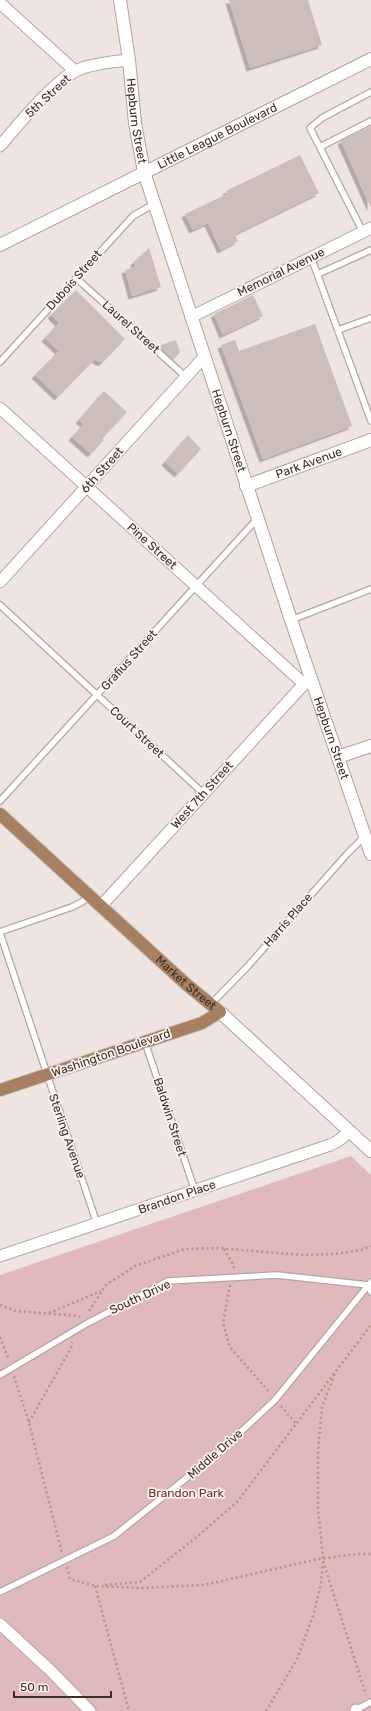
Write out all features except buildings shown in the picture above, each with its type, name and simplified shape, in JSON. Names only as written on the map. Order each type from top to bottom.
[{"type":"main road","name":"Hepburn Street","points":[[120,0],[129,60],[135,123],[144,172],[291,620],[308,683],[338,757],[371,854]]},
{"type":"main road","name":"Little League Boulevard","points":[[0,246],[144,172],[371,59]]},
{"type":"main road","name":"Park Avenue","points":[[246,486],[371,440]]},
{"type":"main road","points":[[338,757],[371,746]]},
{"type":"main road","name":"Market Street","points":[[0,814],[89,896],[220,1012],[371,1151]]},
{"type":"main road","name":"Washington Boulevard","points":[[0,1090],[202,1023],[220,1012]]},
{"type":"street","points":[[0,3],[75,71]]},
{"type":"street","name":"5th Street","points":[[0,146],[56,86],[75,71],[101,64],[129,60]]},
{"type":"street","name":"Memorial Avenue","points":[[191,317],[367,230]]},
{"type":"street","name":"6th Street","points":[[0,582],[204,357]]},
{"type":"street","name":"Pine Street","points":[[0,408],[196,586],[308,683]]},
{"type":"street","name":"West 7th Street","points":[[101,906],[308,683]]},
{"type":"street","name":"Brandon Place","points":[[0,1256],[195,1192],[330,1145],[338,1141],[350,1131]]},
{"type":"street","points":[[0,1624],[50,1670],[90,1711]]},
{"type":"lane","points":[[367,230],[310,128],[322,118],[371,92]]},
{"type":"lane","points":[[320,147],[371,121]]},
{"type":"lane","name":"Dubois Street","points":[[0,362],[133,216],[154,204]]},
{"type":"lane","points":[[318,274],[371,250]]},
{"type":"lane","points":[[311,257],[371,421]]},
{"type":"lane","name":"Laurel Street","points":[[76,278],[186,377]]},
{"type":"lane","points":[[338,330],[371,318]]},
{"type":"lane","name":"Grafius Street","points":[[0,801],[257,519]]},
{"type":"lane","points":[[291,620],[371,590]]},
{"type":"lane","name":"Court Street","points":[[0,605],[204,794]]},
{"type":"lane","name":"Harris Place","points":[[210,1004],[248,966],[347,854],[365,836]]},
{"type":"lane","points":[[0,932],[72,907],[82,902],[89,896]]},
{"type":"lane","name":"Sterling Avenue","points":[[0,932],[46,1075],[97,1224]]},
{"type":"lane","name":"Baldwin Street","points":[[144,1042],[195,1192]]},
{"type":"lane","name":"South Drive","points":[[0,1375],[74,1330],[168,1281],[277,1275],[369,1283]]},
{"type":"lane","points":[[369,1283],[371,1292]]},
{"type":"lane","name":"Middle Drive","points":[[0,1592],[114,1536],[219,1452],[275,1400],[369,1283]]},
{"type":"lane","points":[[355,1711],[370,1703]]},
{"type":"path","points":[[86,1324],[89,1311],[106,1285],[135,1266],[185,1250],[224,1249],[303,1255],[334,1254],[361,1250],[371,1246]]},
{"type":"path","points":[[224,1249],[234,1266],[223,1323],[230,1347],[296,1424]]},
{"type":"path","points":[[47,1314],[101,1291]]},
{"type":"path","points":[[0,1306],[16,1310],[47,1314],[78,1316],[86,1324]]},
{"type":"path","points":[[95,1586],[140,1582],[193,1540],[237,1502],[371,1325]]},
{"type":"path","points":[[29,1423],[71,1348],[74,1330]]},
{"type":"path","points":[[0,1337],[12,1368],[29,1423],[55,1528],[70,1579],[95,1586],[144,1588],[204,1585],[323,1558],[371,1554]]},
{"type":"path","points":[[266,1711],[297,1659],[313,1616],[321,1584],[323,1558],[318,1509],[318,1450],[322,1407],[337,1369]]},
{"type":"path","points":[[323,1558],[370,1703]]},
{"type":"path","points":[[95,1586],[129,1711]]},
{"type":"green space","name":"Brandon Park","points":[[351,1156],[371,1175],[371,1711],[0,1711],[0,1275]]}]
